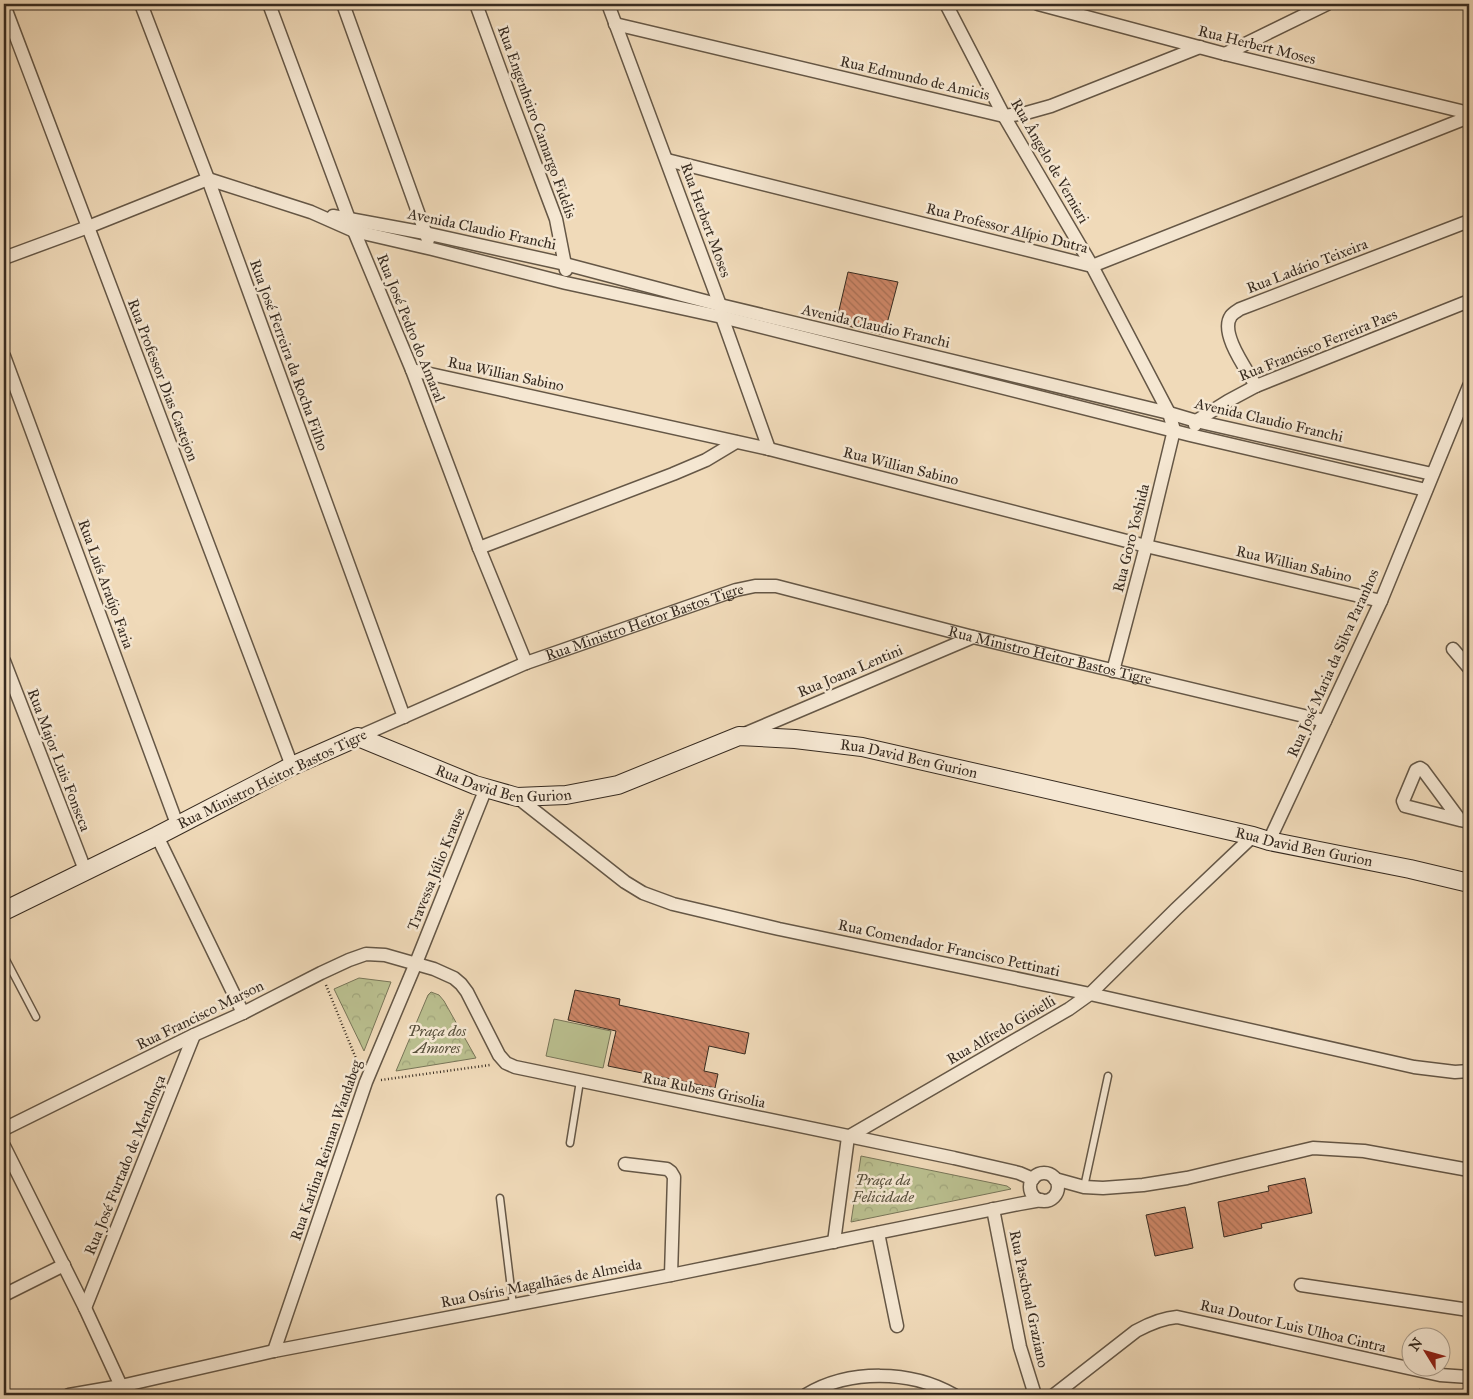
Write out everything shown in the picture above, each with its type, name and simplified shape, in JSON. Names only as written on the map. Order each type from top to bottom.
[{"type":"street","name":"Rua José Ferreira da Rocha Filho","points":[[142,4],[208,179],[404,717]]},
{"type":"street","name":"Rua José Pedro do Amaral","points":[[269,4],[352,225],[412,370],[479,548],[526,663]]},
{"type":"street","points":[[343,4],[432,249]]},
{"type":"street","name":"Rua Engenheiro Camargo Fidelis","points":[[476,4],[556,219],[565,264],[566,283]]},
{"type":"street","name":"Rua Herbert Moses","points":[[608,4],[667,160],[768,449]]},
{"type":"street","name":"Rua Ângelo de Vernieri","points":[[946,4],[1004,116],[1092,266],[1169,413]]},
{"type":"street","name":"Rua Herbert Moses","points":[[1038,4],[1225,54],[1469,113]]},
{"type":"street","points":[[1225,54],[1327,4]]},
{"type":"street","name":"Rua Professor Dias Castejon","points":[[4,5],[292,766]]},
{"type":"street","name":"Rua Edmundo de Amicis","points":[[615,24],[1004,116],[1051,106],[1200,47]]},
{"type":"street","name":"Rua Professor Alípio Dutra","points":[[667,160],[1092,266],[1469,117]]},
{"type":"street","name":"Avenida Claudio Franchi","points":[[208,179],[432,249],[566,283],[721,311],[1432,474]]},
{"type":"street","points":[[4,258],[88,228],[208,179]]},
{"type":"street","name":"Rua Ladário Teixeira","points":[[1256,386],[1230,340],[1227,325],[1231,316],[1240,309],[1469,221]]},
{"type":"street","name":"Avenida Claudio Franchi","points":[[352,225],[425,233],[565,264],[721,311],[1190,435],[1426,490]]},
{"type":"street","name":"Rua Francisco Ferreira Paes","points":[[1196,421],[1256,386],[1469,301]]},
{"type":"street","name":"Rua Luís Araújo Faria","points":[[4,356],[177,824]]},
{"type":"street","name":"Rua Willian Sabino","points":[[412,370],[768,449],[1146,546],[1381,601]]},
{"type":"street","name":"Rua José Maria da Silva Paranhos","points":[[1261,838],[1325,721],[1381,601],[1469,386]]},
{"type":"street","name":"Rua Goro Yoshida","points":[[1113,671],[1174,430],[1169,413]]},
{"type":"street","points":[[1190,435],[1196,421]]},
{"type":"street","points":[[479,548],[673,474],[706,460],[736,442]]},
{"type":"street","name":"Rua Ministro Heitor Bastos Tigre","points":[[4,911],[157,836],[292,766],[526,663],[736,590],[755,586],[776,586],[973,637],[1325,721]]},
{"type":"street","name":"Rua Joana Lentini","points":[[739,736],[973,637]]},
{"type":"street","points":[[1453,649],[1469,668]]},
{"type":"street","name":"Rua Major Luis Fonseca","points":[[4,661],[85,870]]},
{"type":"street","name":"Rua David Ben Gurion","points":[[358,737],[516,798],[566,795],[618,785],[739,736],[795,739],[862,747],[1261,838],[1469,883]]},
{"type":"street","points":[[1420,768],[1423,770],[1465,821],[1405,806],[1403,800],[1416,770],[1420,768]]},
{"type":"street","name":"Travessa Júlio Krause","points":[[416,963],[486,788]]},
{"type":"street","name":"Rua Comendador Francisco Pettinati","points":[[516,798],[625,882],[643,893],[673,904],[779,929],[1090,994],[1404,1065],[1455,1072],[1469,1071]]},
{"type":"street","points":[[157,836],[243,1013]]},
{"type":"street","name":"Rua Alfredo Gioielli","points":[[848,1137],[1060,1014],[1090,994],[1176,908],[1261,838]]},
{"type":"street","name":"Rua Francisco Marson","points":[[4,1129],[349,960],[366,954],[385,955],[416,963]]},
{"type":"street","points":[[416,963],[454,978],[461,984],[467,992],[499,1055],[506,1063]]},
{"type":"street","name":"Rua Karlina Reiman Wandabeg","points":[[274,1351],[366,1082],[416,963]]},
{"type":"street","name":"Rua José Furtado de Mendonça","points":[[85,1308],[194,1035]]},
{"type":"street","name":"Rua Rubens Grisolia","points":[[506,1063],[515,1067],[580,1081],[954,1158],[1019,1173],[1033,1179]]},
{"type":"street","points":[[834,1242],[848,1137]]},
{"type":"street","points":[[4,1146],[85,1308],[121,1386]]},
{"type":"street","name":"Rua Osíris Magalhães de Almeida","points":[[69,1395],[121,1386],[274,1351],[834,1242],[1019,1204],[1084,1188],[1103,1188],[1187,1178],[1313,1148],[1364,1151],[1469,1170]]},
{"type":"street","points":[[626,1164],[667,1169],[674,1177],[671,1274]]},
{"type":"street","points":[[1041,1173],[1051,1175],[1055,1179],[1057,1189],[1055,1194],[1041,1198],[1030,1189],[1033,1179],[1041,1173]]},
{"type":"street","name":"Rua Osíris Magalhães de Almeida","points":[[1055,1179],[1084,1188]]},
{"type":"street","name":"Rua Paschoal Graziano","points":[[993,1209],[1020,1347],[1035,1395]]},
{"type":"street","points":[[878,1233],[897,1326]]},
{"type":"street","points":[[4,1295],[64,1265]]},
{"type":"street","points":[[1301,1285],[1469,1310]]},
{"type":"street","name":"Rua Doutor Luis Ulhoa Cintra","points":[[1054,1395],[1136,1331],[1169,1317],[1177,1317],[1440,1376],[1469,1378]]},
{"type":"street","points":[[806,1395],[838,1381],[865,1377],[893,1376],[925,1382],[954,1395]]},
{"type":"lane","points":[[4,956],[36,1017]]},
{"type":"lane","points":[[1084,1188],[1108,1076]]},
{"type":"lane","points":[[570,1143],[580,1081]]},
{"type":"lane","points":[[500,1198],[513,1305]]},
{"type":"path","points":[[321,973],[366,1082],[506,1063]]},
{"type":"green space","name":"Praça dos Amores","points":[[359,978],[391,982],[364,1051],[334,989]]},
{"type":"green space","name":"Praça dos Amores","points":[[431,992],[439,995],[444,1001],[476,1058],[396,1071],[428,995]]},
{"type":"green space","points":[[554,1019],[611,1031],[603,1068],[546,1056]]},
{"type":"green space","name":"Praça da Felicidade","points":[[861,1156],[1007,1186],[1011,1189],[851,1222]]},
{"type":"green space","points":[[1419,1389],[1425,1391],[1469,1395],[1419,1395]]},
{"type":"building","points":[[848,272],[898,282],[884,335],[836,323]]},
{"type":"building","points":[[575,990],[620,999],[619,1005],[749,1033],[745,1054],[709,1046],[704,1071],[718,1074],[715,1088],[608,1066],[616,1031],[568,1020]]},
{"type":"building","points":[[1305,1178],[1312,1213],[1261,1224],[1262,1228],[1224,1237],[1218,1202],[1269,1191],[1268,1186]]},
{"type":"building","points":[[1185,1207],[1193,1248],[1155,1256],[1146,1215]]}]
